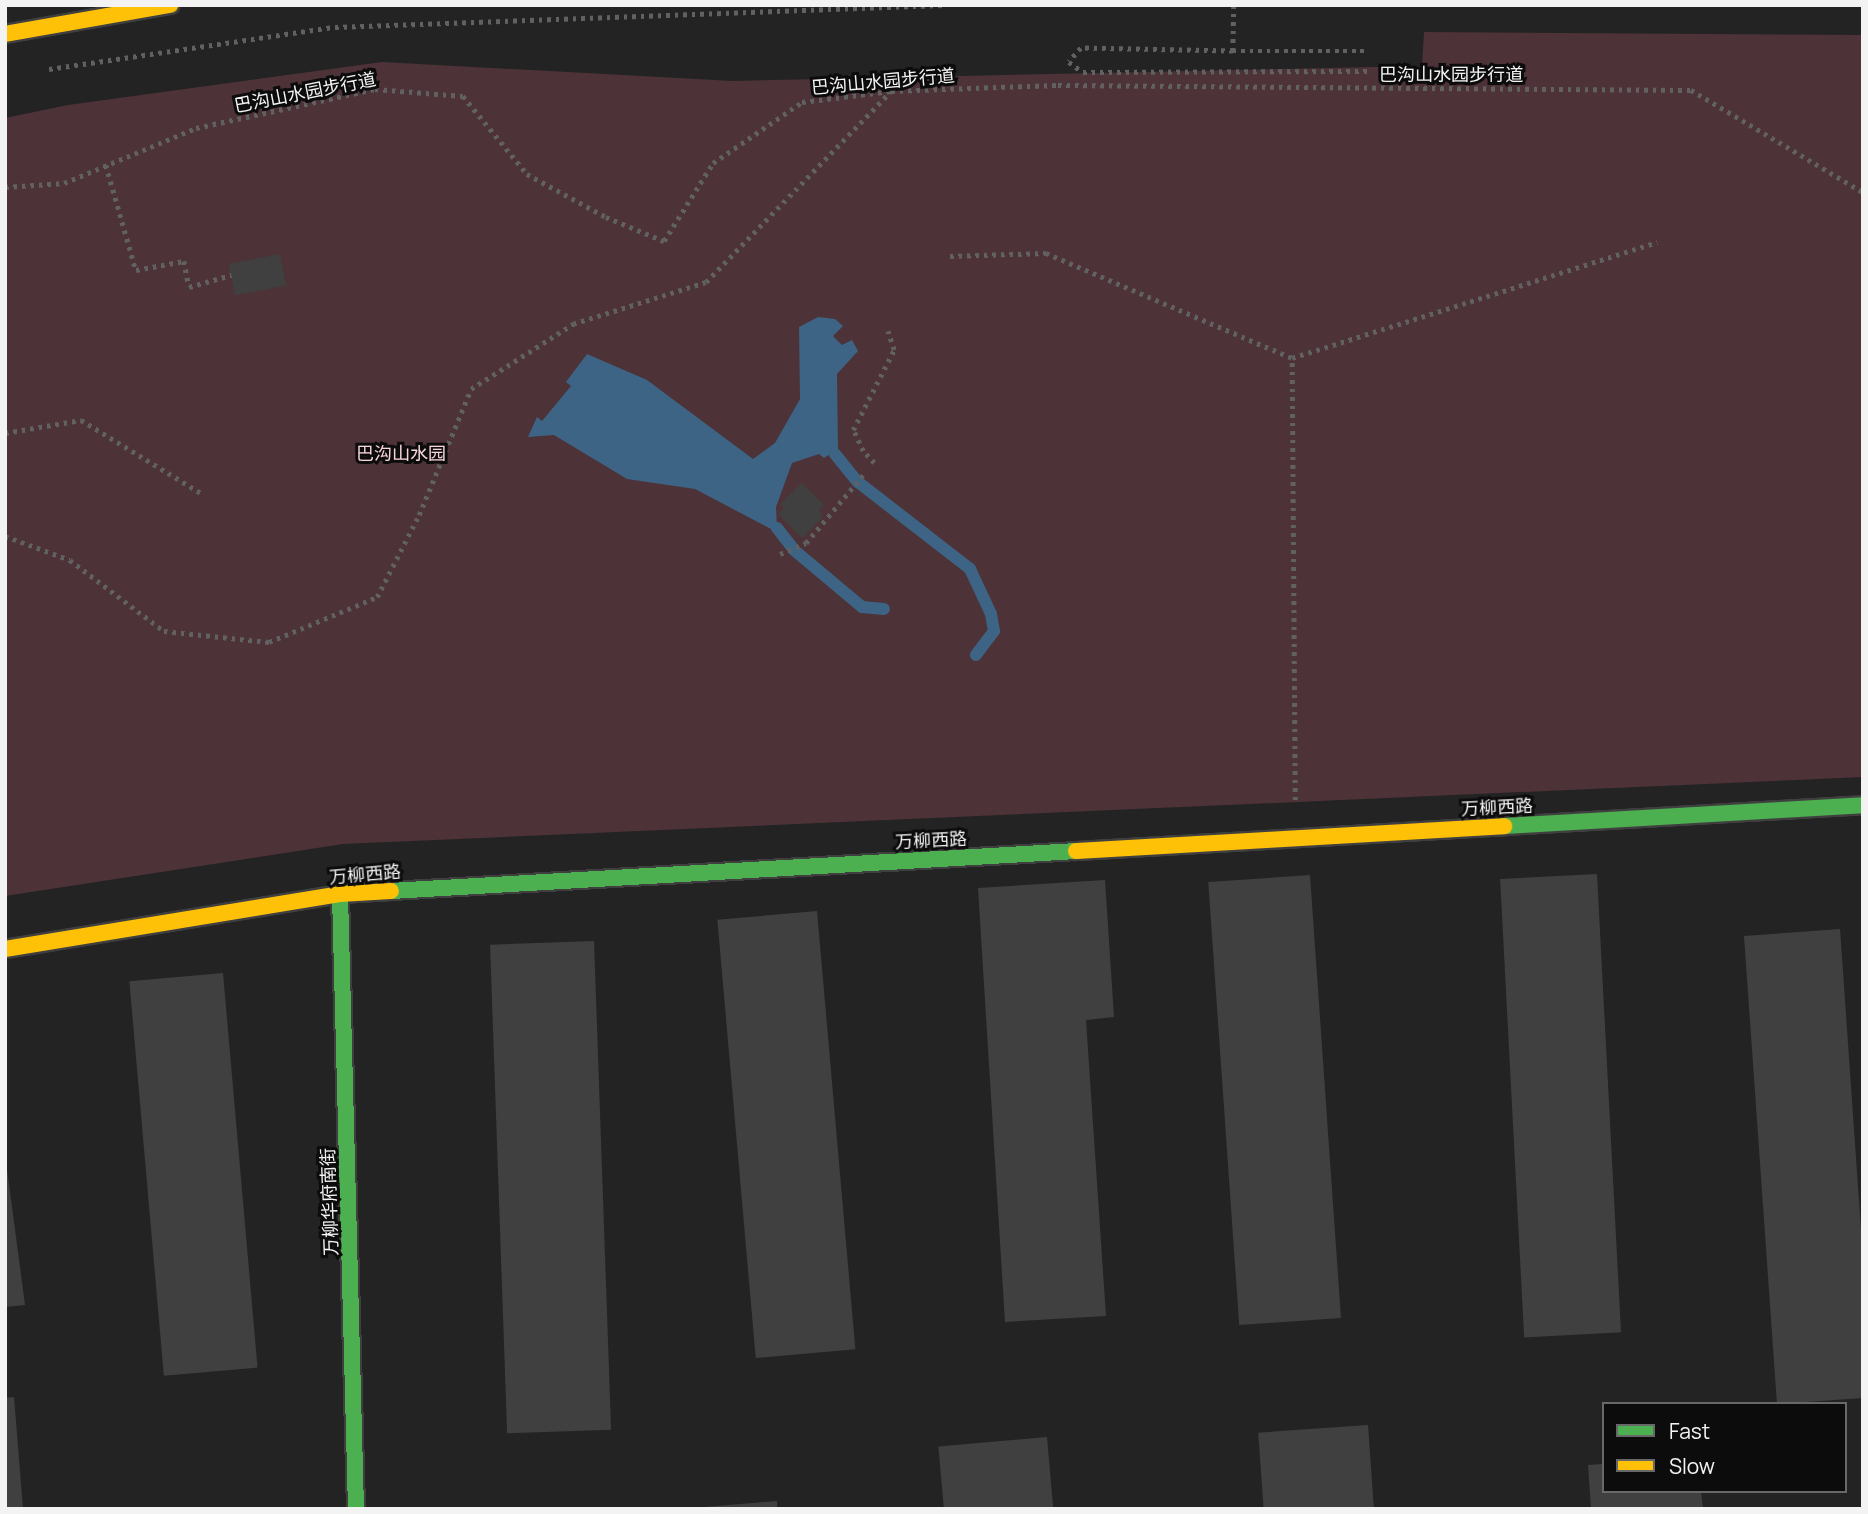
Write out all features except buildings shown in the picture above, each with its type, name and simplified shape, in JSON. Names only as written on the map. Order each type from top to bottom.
[{"type":"main road","points":[[5,34],[170,5]]},
{"type":"main road","name":"万柳西路","points":[[5,949],[340,894],[1863,805]]},
{"type":"main road","name":"万柳华府南街","points":[[340,894],[356,1509]]},
{"type":"path","points":[[46,69],[335,27],[944,5]]},
{"type":"path","points":[[1233,51],[1234,5]]},
{"type":"path","points":[[1365,51],[1081,48],[1069,62],[1083,72],[1369,71]]},
{"type":"path","name":"巴沟山水园步行道","points":[[5,187],[64,183],[196,128],[375,89],[463,96],[527,174],[606,217],[664,241],[713,163],[802,102],[891,91],[1058,85],[1690,90],[1862,195]]},
{"type":"path","points":[[5,536],[70,561],[164,631],[270,642],[377,597],[419,515],[471,389],[573,324],[706,282],[891,91]]},
{"type":"path","points":[[106,165],[136,270],[184,261],[189,287],[231,275]]},
{"type":"path","points":[[950,256],[1046,253],[1292,358],[1657,242]]},
{"type":"path","points":[[874,463],[863,451],[853,430],[894,350],[888,331]]},
{"type":"path","points":[[1292,358],[1296,838]]},
{"type":"path","points":[[5,433],[81,421],[204,495]]},
{"type":"path","points":[[780,554],[806,543],[863,475]]},
{"type":"green space","name":"巴沟山水园","points":[[1424,32],[1863,35],[1863,777],[343,844],[5,896],[5,118],[68,105],[382,62],[733,81],[1422,66]]},
{"type":"water","points":[[818,317],[835,319],[843,326],[833,336],[842,345],[852,340],[858,351],[837,374],[838,449],[824,458],[819,454],[792,463],[776,507],[777,528],[771,529],[695,489],[627,479],[554,435],[528,437],[537,417],[542,421],[571,386],[566,382],[587,354],[647,380],[753,459],[775,443],[800,399],[799,327]]},
{"type":"waterway","points":[[835,454],[858,482],[970,569],[991,614],[994,631],[976,655]]},
{"type":"waterway","points":[[777,528],[794,550],[862,607],[884,609]]},
{"type":"traffic: fast","points":[[1504,826],[1863,805]]},
{"type":"traffic: fast","points":[[391,891],[1076,851]]},
{"type":"traffic: fast","points":[[340,894],[356,1509]]},
{"type":"traffic: slow","points":[[5,34],[170,5]]},
{"type":"traffic: slow","points":[[1076,851],[1504,826]]},
{"type":"traffic: slow","points":[[5,949],[340,894],[391,891]]}]
